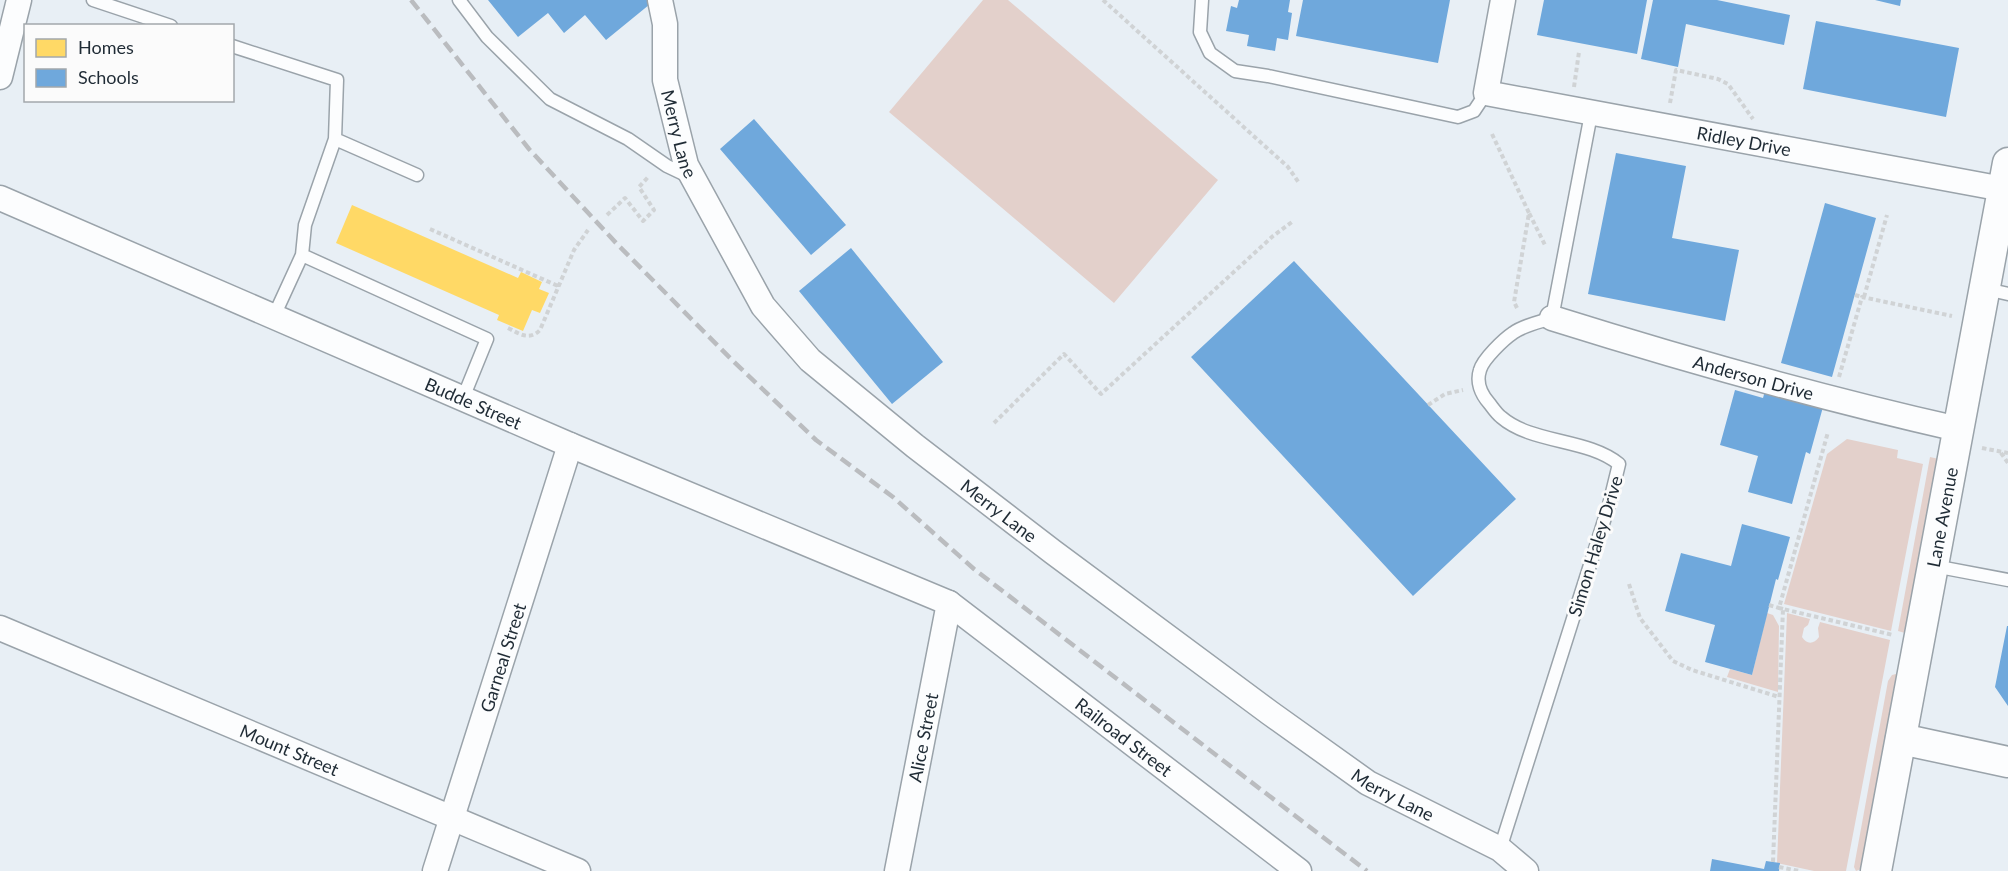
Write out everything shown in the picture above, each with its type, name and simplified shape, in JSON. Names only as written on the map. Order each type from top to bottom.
[{"type":"street","points":[[0,77],[20,0]]},
{"type":"street","name":"Merry Lane","points":[[660,0],[665,24],[665,80],[687,165],[763,306],[810,360],[915,446],[1053,552],[1359,777],[1500,849],[1526,871]]},
{"type":"street","points":[[1486,93],[1503,0]]},
{"type":"street","name":"Ridley Drive","points":[[1486,93],[1591,114],[2006,176]]},
{"type":"street","name":"Lane Avenue","points":[[1876,871],[1933,566],[1969,438],[1996,291],[2006,176]]},
{"type":"street","name":"Budde Street","points":[[0,198],[570,445],[949,603]]},
{"type":"street","name":"Anderson Drive","points":[[1552,318],[1661,352],[1969,438]]},
{"type":"street","name":"Garneal Street","points":[[435,871],[570,445]]},
{"type":"street","name":"Alice Street","points":[[897,871],[949,603]]},
{"type":"street","name":"Railroad Street","points":[[949,603],[1299,871]]},
{"type":"street","name":"Mount Street","points":[[0,628],[579,871]]},
{"type":"street","points":[[1901,739],[2008,762]]},
{"type":"lane","points":[[93,0],[165,24]]},
{"type":"lane","points":[[459,0],[487,37],[550,99],[628,139],[667,166],[694,179]]},
{"type":"lane","points":[[1202,0],[1200,32],[1210,53],[1235,71],[1458,117],[1474,111],[1486,93]]},
{"type":"lane","points":[[234,47],[337,80],[335,139],[304,225],[302,255],[274,316]]},
{"type":"lane","points":[[1480,387],[1479,372],[1483,361],[1514,332],[1552,318],[1591,114]]},
{"type":"lane","points":[[335,139],[417,175]]},
{"type":"lane","points":[[302,255],[487,339],[463,398]]},
{"type":"lane","name":"Simon Haley Drive","points":[[1480,387],[1483,396],[1501,418],[1540,435],[1607,454],[1619,464],[1610,505],[1500,849]]},
{"type":"lane","points":[[1933,566],[2008,580]]},
{"type":"path","points":[[1102,0],[1288,167],[1299,183]]},
{"type":"path","points":[[1573,94],[1579,52]]},
{"type":"path","points":[[1669,112],[1676,70],[1718,79],[1728,84],[1754,120]]},
{"type":"path","points":[[1492,134],[1550,255]]},
{"type":"path","points":[[607,214],[625,198],[643,221],[654,210],[639,187],[641,185]]},
{"type":"path","points":[[1516,308],[1514,303],[1529,213]]},
{"type":"path","points":[[1838,381],[1887,215]]},
{"type":"path","points":[[994,423],[1064,354],[1101,393],[1292,222]]},
{"type":"path","points":[[430,229],[558,286]]},
{"type":"path","points":[[508,328],[527,337],[534,336],[540,330],[574,250],[588,230]]},
{"type":"path","points":[[1855,295],[1953,316]]},
{"type":"path","points":[[1428,405],[1445,394],[1480,387]]},
{"type":"path","points":[[1773,862],[1781,609],[1828,432]]},
{"type":"path","points":[[1969,438],[2000,452],[2008,453]]},
{"type":"path","points":[[2000,452],[2008,463]]},
{"type":"path","points":[[1629,584],[1640,618],[1673,661],[1692,670],[1779,697]]},
{"type":"path","points":[[1769,605],[1893,635]]},
{"type":"path","points":[[1779,867],[1799,871]]},
{"type":"shaded area","points":[[983,0],[1008,0],[1218,180],[1114,303],[889,112]]},
{"type":"shaded area","points":[[1847,439],[1898,450],[1897,458],[1923,464],[1891,631],[1784,604],[1827,454]]},
{"type":"shaded area","points":[[1930,457],[1939,459],[1905,633],[1898,631]]},
{"type":"shaded area","points":[[1767,613],[1773,615],[1779,626],[1778,692],[1727,677],[1730,669],[1752,675]]},
{"type":"shaded area","points":[[1787,613],[1810,619],[1804,628],[1802,637],[1808,642],[1813,642],[1819,637],[1820,622],[1890,640],[1846,871],[1814,871],[1777,863]]},
{"type":"shaded area","points":[[1896,674],[1898,677],[1861,869],[1856,871],[1854,867],[1888,681],[1892,675]]},
{"type":"building: Homes","points":[[352,205],[518,278],[521,272],[542,282],[539,289],[549,293],[540,313],[532,310],[523,331],[497,320],[499,315],[336,243]]},
{"type":"building: Schools","points":[[488,0],[655,0],[606,40],[585,15],[564,33],[548,13],[518,37]]},
{"type":"building: Schools","points":[[1239,0],[1290,0],[1288,12],[1292,13],[1288,40],[1277,38],[1275,51],[1247,46],[1249,35],[1226,31],[1231,6],[1237,8]]},
{"type":"building: Schools","points":[[1303,0],[1450,0],[1438,63],[1296,36]]},
{"type":"building: Schools","points":[[1544,0],[1647,0],[1637,54],[1537,35]]},
{"type":"building: Schools","points":[[1653,0],[1717,0],[1790,15],[1784,45],[1686,24],[1678,67],[1641,59]]},
{"type":"building: Schools","points":[[1875,0],[1901,0],[1900,6]]},
{"type":"building: Schools","points":[[1816,21],[1959,48],[1946,117],[1803,89]]},
{"type":"building: Schools","points":[[754,119],[846,225],[811,255],[720,149]]},
{"type":"building: Schools","points":[[1616,153],[1686,166],[1672,238],[1739,250],[1725,321],[1588,294]]},
{"type":"building: Schools","points":[[1825,203],[1876,218],[1832,377],[1781,363]]},
{"type":"building: Schools","points":[[851,248],[943,362],[892,404],[799,291]]},
{"type":"building: Schools","points":[[1294,261],[1516,499],[1413,596],[1191,357]]},
{"type":"building: Schools","points":[[1735,390],[1763,398],[1765,391],[1823,407],[1810,454],[1806,452],[1792,504],[1748,492],[1758,456],[1720,445]]},
{"type":"building: Schools","points":[[1742,524],[1790,537],[1778,580],[1776,579],[1752,675],[1705,662],[1715,625],[1665,611],[1681,553],[1731,566]]},
{"type":"building: Schools","points":[[2008,626],[2008,706],[1995,687]]},
{"type":"building: Schools","points":[[1712,859],[1764,869],[1766,861],[1780,863],[1779,871],[1710,871]]},
{"type":"railway","points":[[411,0],[529,149],[617,244],[732,360],[816,440],[893,497],[974,569],[1367,871]]}]
